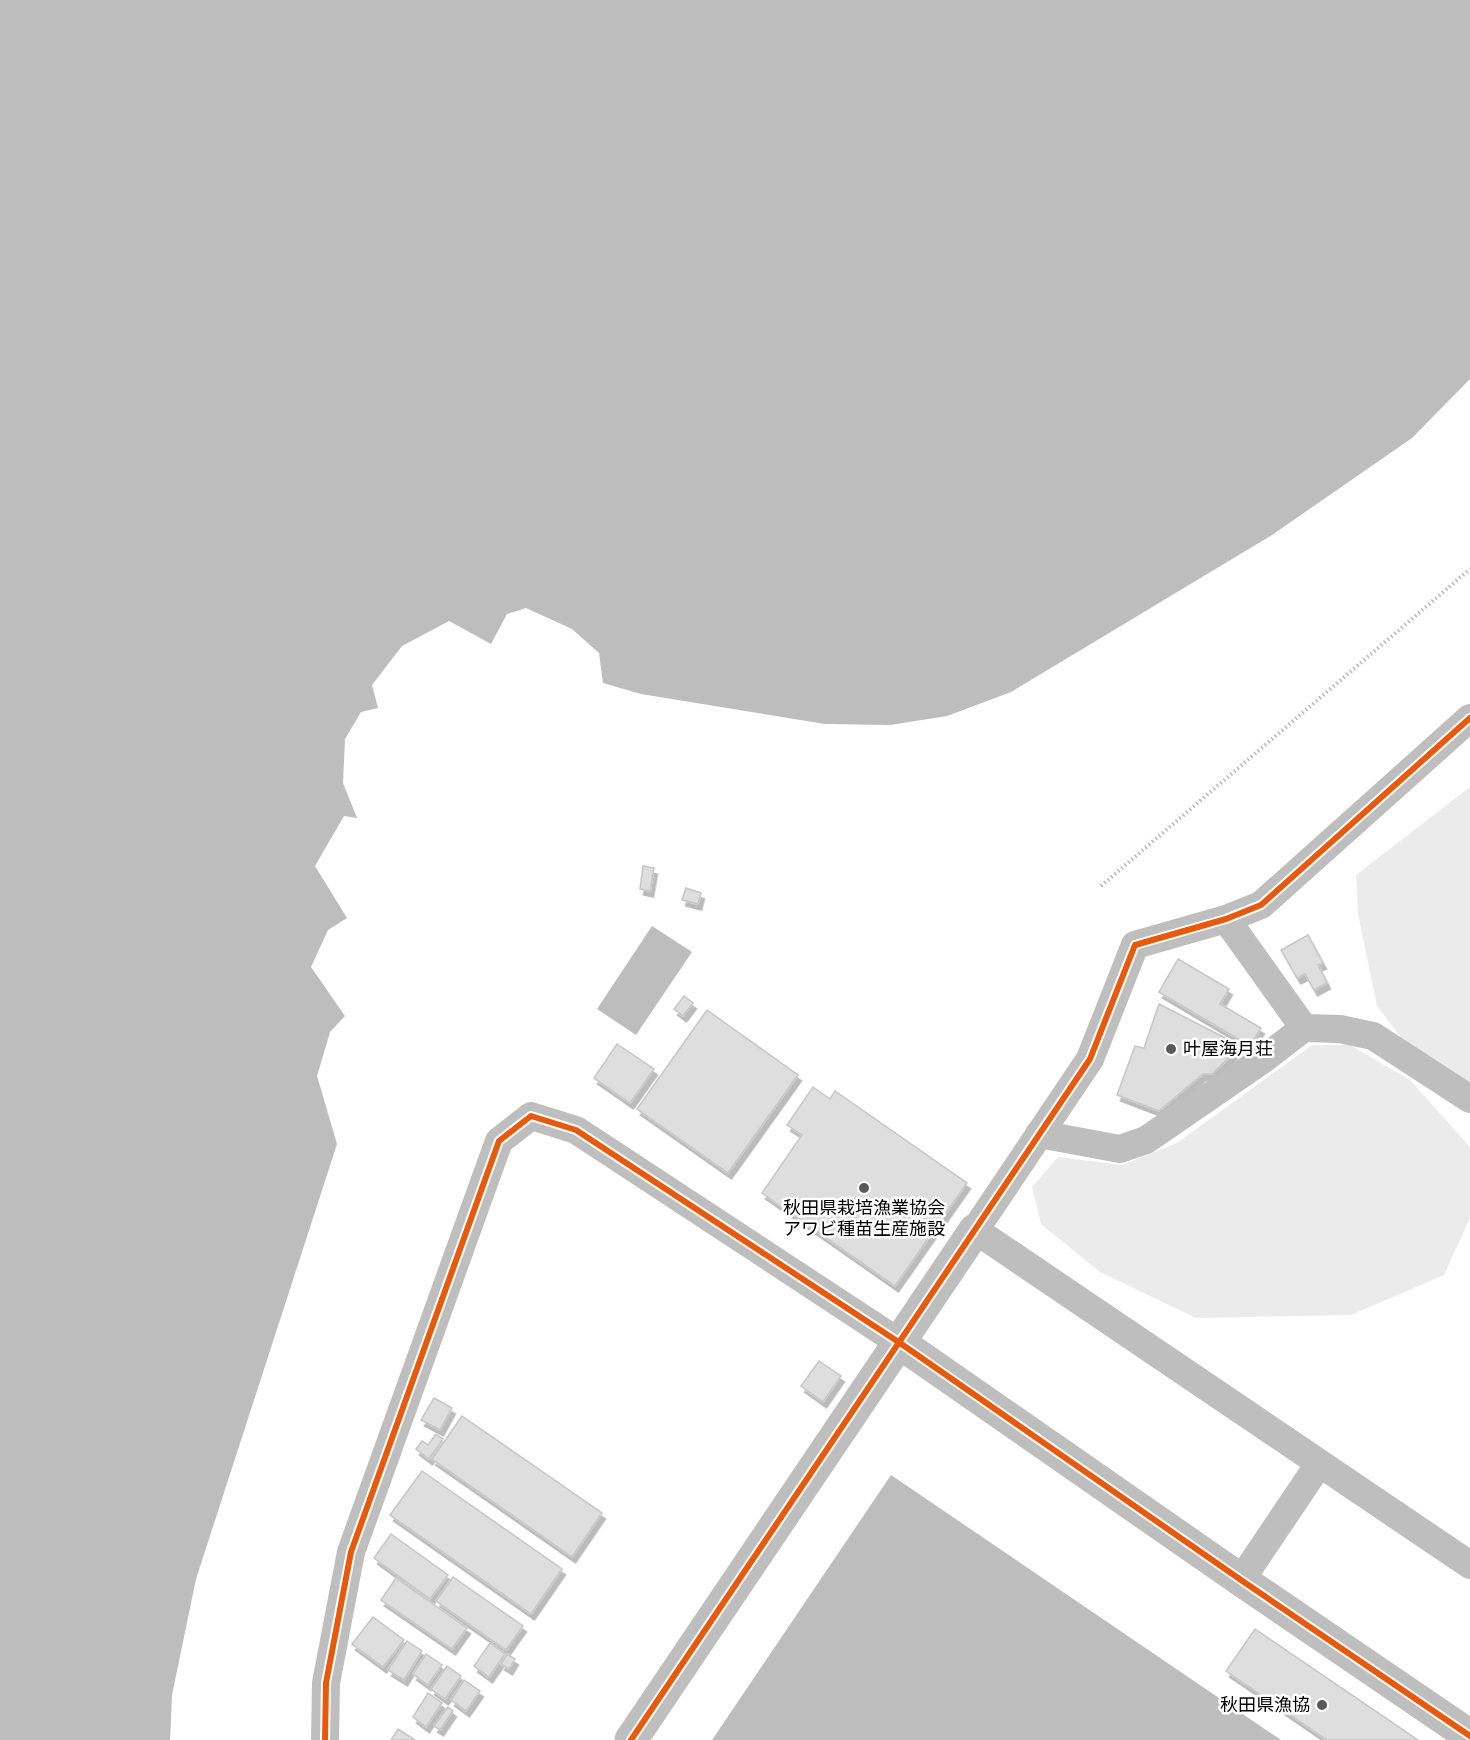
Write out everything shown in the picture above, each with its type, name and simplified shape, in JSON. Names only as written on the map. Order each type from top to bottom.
[{"type":"street","points":[[631,1740],[1090,1059],[1135,945],[1226,919],[1261,905],[1470,718]]},
{"type":"street","points":[[1226,919],[1304,1028]]},
{"type":"street","points":[[1039,1134],[1120,1149],[1146,1140],[1265,1058],[1304,1028],[1340,1029],[1373,1036],[1470,1099]]},
{"type":"street","points":[[325,1740],[326,1683],[351,1552],[499,1141],[531,1116],[576,1130],[900,1343],[1470,1736]]},
{"type":"street","points":[[975,1230],[1470,1565]]},
{"type":"street","points":[[1241,1580],[1319,1464]]},
{"type":"path","points":[[1101,885],[1470,569]]},
{"type":"shaded area","points":[[0,0],[1470,0],[1470,379],[1412,438],[1272,535],[1011,692],[947,716],[890,725],[825,724],[641,694],[603,683],[599,653],[572,629],[526,608],[507,614],[491,644],[449,621],[402,646],[372,685],[378,708],[361,712],[345,739],[343,783],[357,818],[344,816],[315,866],[347,918],[328,930],[311,967],[345,1016],[330,1032],[317,1076],[337,1144],[196,1579],[172,1695],[170,1740],[0,1740]]},
{"type":"shaded area","points":[[1470,787],[1470,1083],[1406,1044],[1377,1006],[1358,914],[1356,875]]},
{"type":"shaded area","points":[[652,926],[692,952],[636,1035],[597,1009]]},
{"type":"shaded area","points":[[1312,1045],[1350,1045],[1410,1080],[1470,1147],[1470,1218],[1444,1275],[1351,1315],[1196,1318],[1100,1272],[1041,1224],[1032,1187],[1058,1157],[1122,1165],[1177,1143]]},
{"type":"shaded area","points":[[891,1475],[1281,1740],[712,1740]]},
{"type":"building","points":[[643,866],[654,868],[650,891],[640,889]]},
{"type":"building","points":[[686,888],[701,893],[698,904],[682,900]]},
{"type":"building","points":[[1308,935],[1323,963],[1318,965],[1327,983],[1314,990],[1305,974],[1297,978],[1281,950]]},
{"type":"building","points":[[1178,959],[1229,989],[1220,1004],[1261,1028],[1250,1046],[1159,992]]},
{"type":"building","points":[[684,996],[693,1003],[683,1016],[674,1009]]},
{"type":"building","points":[[1159,1004],[1241,1046],[1212,1074],[1203,1074],[1159,1111],[1117,1095],[1135,1046],[1144,1048]]},
{"type":"building","points":[[707,1010],[798,1075],[728,1173],[637,1109]]},
{"type":"building","points":[[617,1044],[654,1069],[630,1103],[594,1078]]},
{"type":"building","name":"秋田県栽培漁業協会 アワビ種苗生産施設","points":[[813,1087],[830,1099],[835,1091],[967,1183],[895,1286],[762,1193],[802,1135],[787,1125]]},
{"type":"building","points":[[819,1361],[841,1376],[823,1402],[801,1386]]},
{"type":"building","points":[[434,1398],[452,1408],[440,1430],[421,1420]]},
{"type":"building","points":[[462,1416],[602,1513],[572,1557],[432,1459]]},
{"type":"building","points":[[436,1434],[443,1439],[429,1459],[416,1449],[422,1441],[428,1445]]},
{"type":"building","points":[[422,1471],[562,1569],[531,1614],[390,1515]]},
{"type":"building","points":[[391,1534],[448,1575],[430,1599],[374,1558]]},
{"type":"building","points":[[453,1577],[523,1626],[506,1650],[436,1601]]},
{"type":"building","points":[[396,1578],[467,1628],[452,1649],[381,1600]]},
{"type":"building","points":[[373,1617],[404,1640],[383,1667],[352,1644]]},
{"type":"building","name":"秋田県漁協","points":[[1255,1629],[1418,1740],[1327,1740],[1226,1671]]},
{"type":"building","points":[[407,1641],[422,1651],[404,1680],[388,1670]]},
{"type":"building","points":[[490,1643],[505,1654],[489,1677],[474,1666]]},
{"type":"building","points":[[426,1654],[442,1665],[428,1685],[413,1674]]},
{"type":"building","points":[[507,1654],[515,1659],[509,1669],[501,1664]]},
{"type":"building","points":[[447,1666],[461,1676],[445,1699],[431,1689]]},
{"type":"building","points":[[464,1680],[480,1691],[466,1711],[451,1700]]},
{"type":"building","points":[[428,1693],[442,1703],[426,1727],[413,1717]]},
{"type":"building","points":[[448,1707],[453,1711],[440,1730],[434,1726]]},
{"type":"building","points":[[398,1729],[415,1740],[391,1740]]},
{"type":"cycle path","points":[[631,1740],[1090,1059],[1135,945],[1226,919],[1261,905],[1470,718]]},
{"type":"cycle path","points":[[325,1740],[326,1683],[351,1552],[499,1141],[531,1116],[576,1130],[900,1343],[1470,1736]]},
{"type":"place","name":"叶屋海月荘","points":[[1171,1049]]},
{"type":"place","name":"秋田県栽培漁業協会 アワビ種苗生産施設","points":[[864,1188]]},
{"type":"place","name":"秋田県漁協","points":[[1322,1705]]}]
